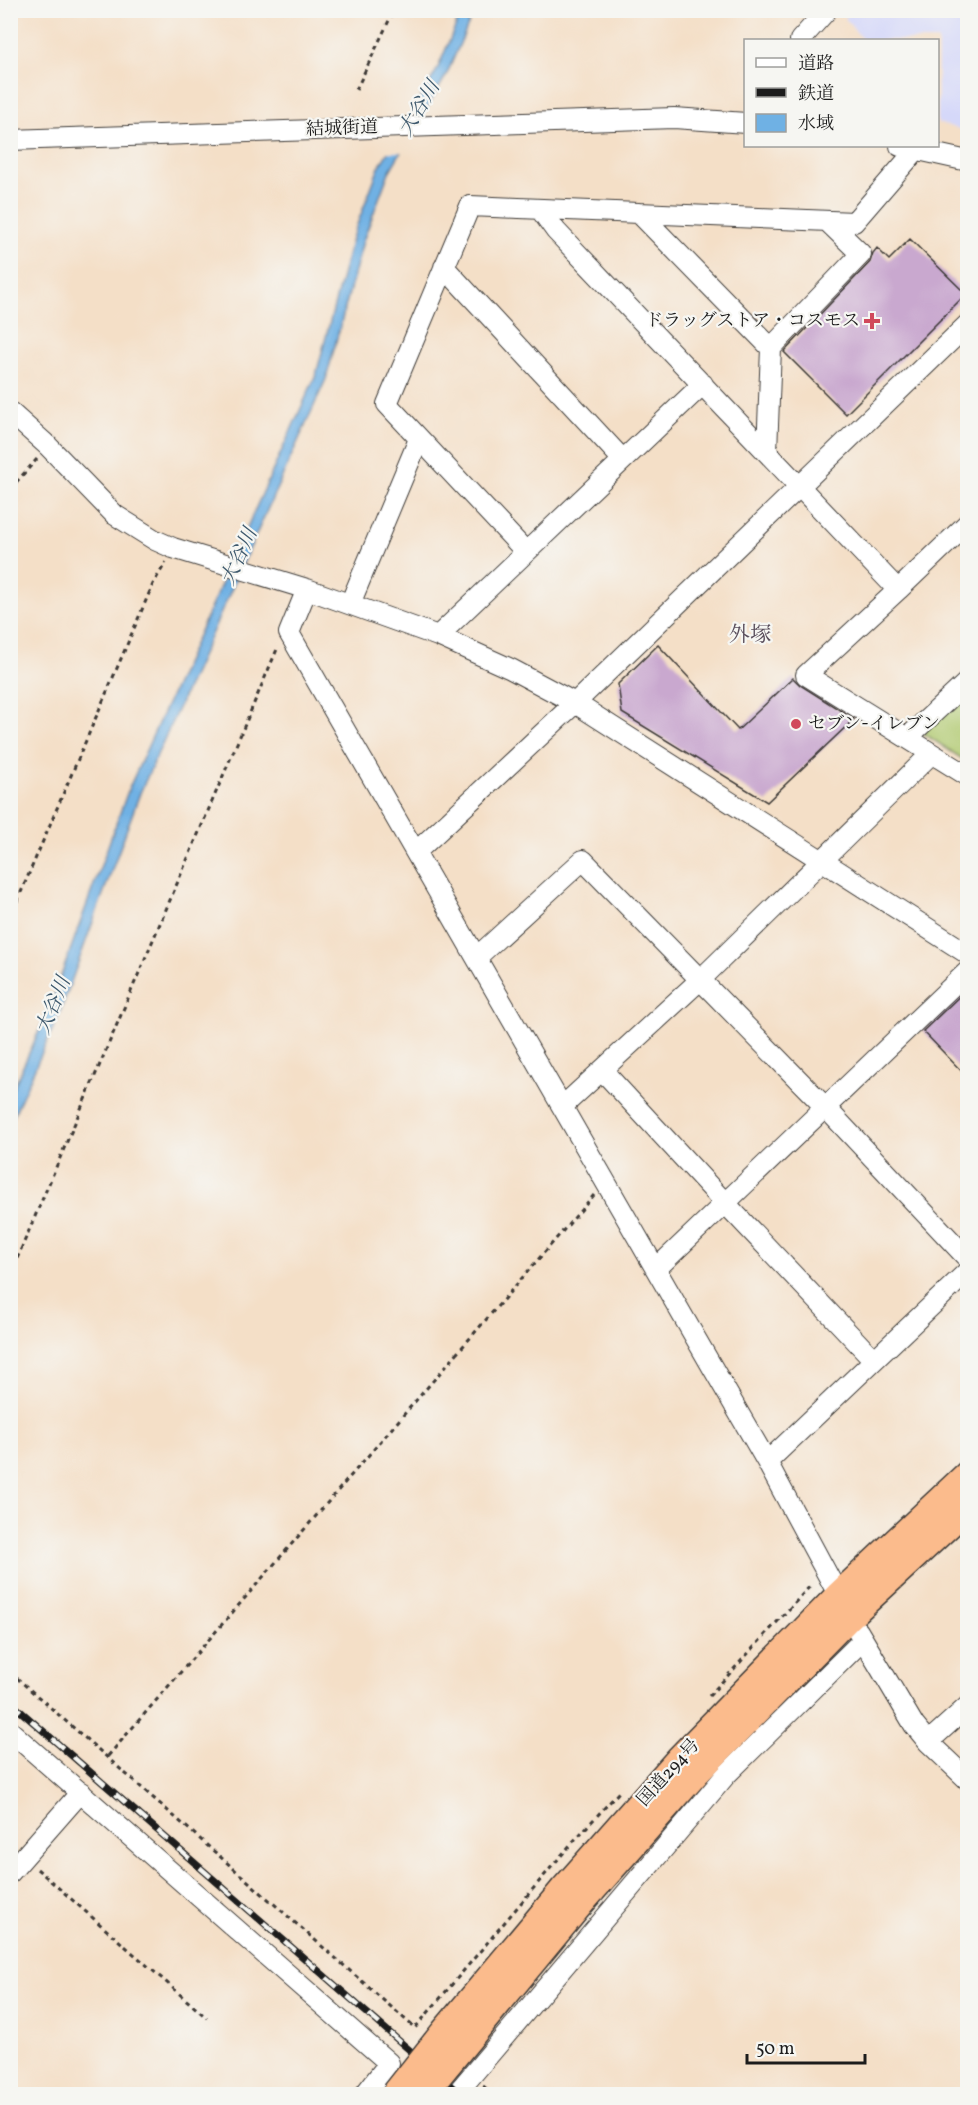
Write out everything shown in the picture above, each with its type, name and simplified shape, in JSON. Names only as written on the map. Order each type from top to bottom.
[{"type":"highway","name":"国道294号","points":[[396,2094],[445,2032],[572,1896],[695,1773],[844,1606],[968,1475]]},
{"type":"highway","name":"国道294号","points":[[844,1606],[968,1506]]},
{"type":"highway","name":"国道294号","points":[[422,2094],[572,1896]]},
{"type":"street","points":[[801,39],[827,10]]},
{"type":"street","name":"結城街道","points":[[10,140],[674,118],[744,123]]},
{"type":"street","points":[[526,552],[387,404],[470,206],[854,222],[908,147],[968,161]]},
{"type":"street","points":[[540,209],[556,231],[898,590]]},
{"type":"street","points":[[639,213],[771,348]]},
{"type":"street","points":[[767,451],[771,348],[861,254],[827,221]]},
{"type":"street","points":[[444,267],[623,460]]},
{"type":"street","points":[[416,852],[575,703],[968,324]]},
{"type":"street","points":[[438,636],[704,384]]},
{"type":"street","points":[[10,412],[48,446],[115,515],[154,540],[350,604],[438,636],[511,669],[575,703],[968,954]]},
{"type":"street","points":[[350,604],[419,439]]},
{"type":"street","points":[[968,524],[806,675],[968,776]]},
{"type":"street","points":[[298,587],[290,633],[767,1462],[863,1641],[914,1725],[928,1742],[968,1780]]},
{"type":"street","points":[[907,738],[968,681]]},
{"type":"street","points":[[563,1106],[700,980],[931,754]]},
{"type":"street","points":[[477,957],[583,860],[825,1107],[968,1259]]},
{"type":"street","points":[[656,1269],[968,971]]},
{"type":"street","points":[[603,1070],[874,1360]]},
{"type":"street","points":[[767,1462],[968,1271]]},
{"type":"street","points":[[456,2094],[726,1775],[863,1641]]},
{"type":"street","points":[[928,1742],[968,1706]]},
{"type":"street","points":[[10,1731],[389,2063],[364,2094]]},
{"type":"street","points":[[10,1873],[81,1792]]},
{"type":"path","points":[[356,90],[394,10]]},
{"type":"path","points":[[10,489],[48,446]]},
{"type":"path","points":[[10,918],[153,584],[177,549]]},
{"type":"path","points":[[10,1275],[278,647],[290,633]]},
{"type":"path","points":[[108,1756],[605,1183]]},
{"type":"path","points":[[706,1698],[826,1569]]},
{"type":"path","points":[[10,1672],[416,2028],[571,1844],[626,1784]]},
{"type":"path","points":[[24,1858],[207,2018]]},
{"type":"shaded area","points":[[851,11],[967,11],[967,131],[939,123],[939,39],[862,39],[845,18]]},
{"type":"green space","points":[[967,688],[967,762],[923,733]]},
{"type":"water","name":"大谷川","points":[[462,11],[474,11],[446,76],[389,172],[363,241],[326,379],[140,793],[59,1015],[11,1121],[11,1093],[49,1009],[129,788],[316,375],[352,238],[379,167],[437,70]]},
{"type":"pier","points":[[429,111],[405,152],[384,152],[408,112]]},
{"type":"building","name":"ドラッグストア・コスモス","points":[[910,239],[966,294],[846,414],[784,352],[870,262],[877,248],[889,260]]},
{"type":"building","name":"セブン-イレブン","points":[[658,645],[738,730],[793,678],[800,685],[854,719],[767,802],[622,713],[618,684]]},
{"type":"building","points":[[968,988],[968,1078],[923,1031]]},
{"type":"railway","points":[[10,1702],[460,2094]]},
{"type":"place","name":"ドラッグストア・コスモス","points":[[872,321]]},
{"type":"place","name":"セブン-イレブン","points":[[796,724]]},
{"type":"district","name":"外塚","points":[[750,635]]}]
